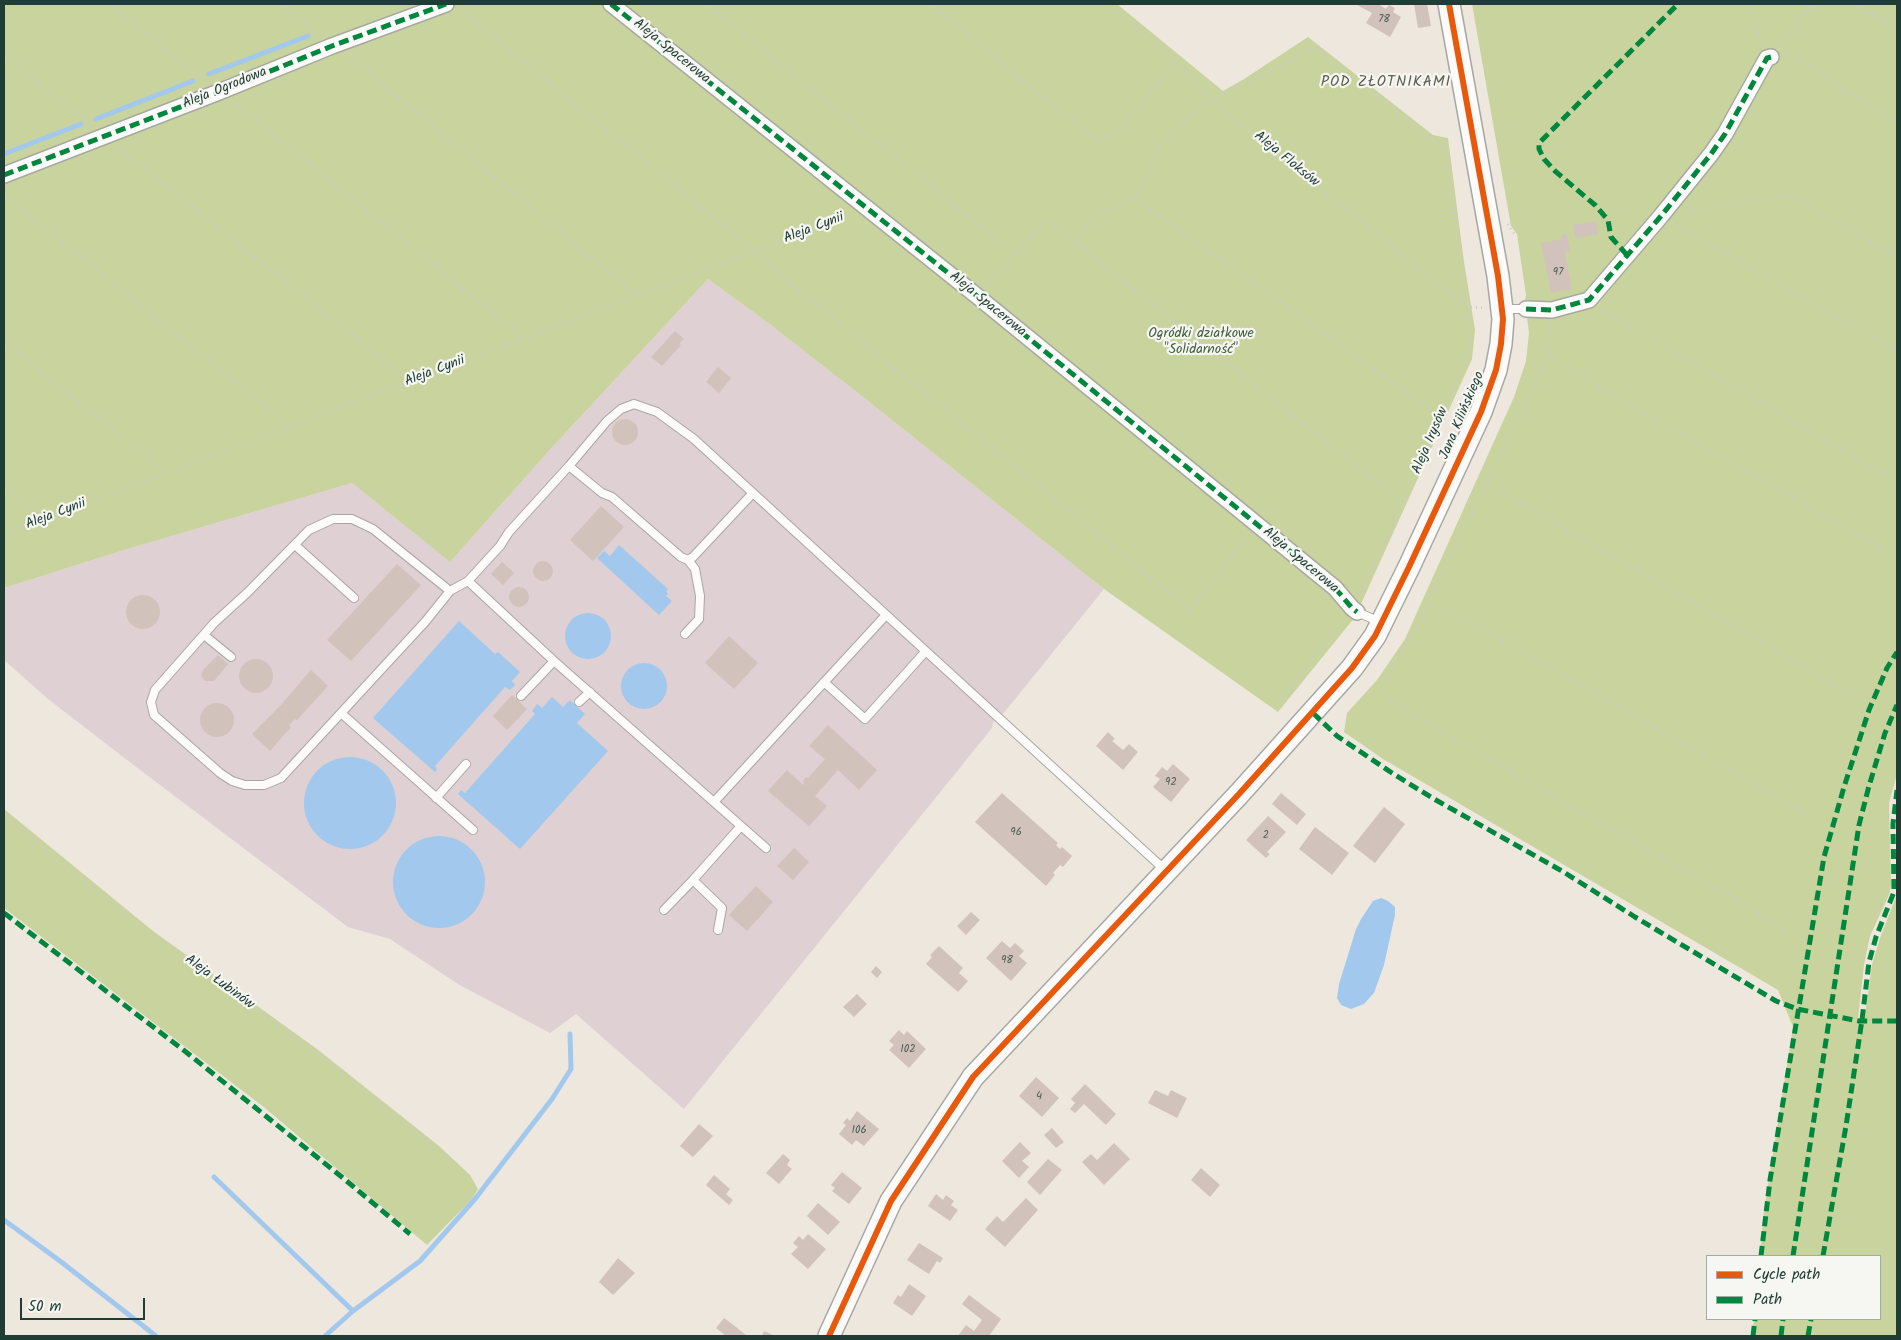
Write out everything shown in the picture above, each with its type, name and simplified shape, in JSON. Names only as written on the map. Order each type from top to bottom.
[{"type":"street","name":"Aleja Ogrodowa","points":[[4,176],[332,46],[446,4]]},
{"type":"street","name":"Aleja Spacerowa","points":[[611,4],[977,296],[1335,588],[1355,610]]},
{"type":"street","name":"Jana Kilińskiego","points":[[829,1336],[891,1201],[973,1077],[1313,713],[1352,668],[1375,636],[1481,412],[1496,370],[1501,344],[1503,309],[1449,4]]},
{"type":"street","points":[[1526,309],[1552,310],[1589,300],[1662,216],[1711,154],[1769,58]]},
{"type":"lane","points":[[1503,309],[1526,309]]},
{"type":"lane","points":[[450,591],[373,528],[352,519],[333,519],[309,530],[204,635],[155,690],[151,702],[154,715],[220,773],[232,781],[245,786],[264,785],[281,778],[425,622],[450,591],[468,580],[500,546],[508,532],[569,466],[607,421],[621,409],[634,404],[657,412],[694,439],[1166,871]]},
{"type":"lane","points":[[569,466],[602,493],[612,496],[681,557],[688,560],[695,569],[700,596],[699,618],[685,634]]},
{"type":"lane","points":[[688,560],[694,558],[752,494]]},
{"type":"lane","points":[[295,545],[354,598]]},
{"type":"lane","points":[[468,580],[554,660],[766,848]]},
{"type":"lane","points":[[1355,610],[1382,623]]},
{"type":"lane","points":[[714,802],[886,616]]},
{"type":"lane","points":[[204,635],[231,657]]},
{"type":"lane","points":[[824,682],[865,719],[925,652]]},
{"type":"lane","points":[[521,696],[554,660]]},
{"type":"lane","points":[[580,702],[590,692]]},
{"type":"lane","points":[[341,713],[472,830]]},
{"type":"lane","points":[[436,798],[466,764]]},
{"type":"lane","points":[[664,910],[694,880],[741,826]]},
{"type":"lane","points":[[694,880],[722,908],[718,930]]},
{"type":"path","points":[[109,4],[219,92],[230,98],[524,339]]},
{"type":"path","points":[[280,4],[332,46],[345,53],[629,289],[645,294]]},
{"type":"path","points":[[456,4],[548,83],[757,252],[805,295],[1190,609],[1257,526]]},
{"type":"path","points":[[706,4],[1016,254]]},
{"type":"path","points":[[930,4],[1098,141],[1117,132],[1175,64]]},
{"type":"path","points":[[1752,4],[1754,20],[1769,58]]},
{"type":"path","points":[[1769,58],[1797,25],[1810,4]]},
{"type":"path","points":[[1855,4],[1897,28]]},
{"type":"path","points":[[1769,58],[1793,56],[1897,123]]},
{"type":"path","points":[[4,57],[106,136],[410,382]]},
{"type":"path","points":[[1076,243],[1095,215],[1116,207],[1134,197],[1150,173],[1157,150],[1177,128],[1213,98]]},
{"type":"path","points":[[4,194],[291,426]]},
{"type":"path","points":[[1662,216],[1780,196],[1792,196],[1897,256]]},
{"type":"path","points":[[1134,197],[1441,417]]},
{"type":"path","points":[[1662,216],[1897,352]]},
{"type":"path","points":[[977,296],[1046,219],[1404,503]]},
{"type":"path","points":[[1589,300],[1608,314],[1897,482]]},
{"type":"path","points":[[1552,310],[1547,356],[1488,484],[1424,614],[1385,681],[1385,692],[1392,702],[1750,907],[1786,930]]},
{"type":"path","points":[[4,341],[166,473]]},
{"type":"path","points":[[1547,356],[1897,557]]},
{"type":"path","points":[[1488,484],[1855,696]]},
{"type":"path","points":[[4,488],[42,520]]},
{"type":"path","points":[[1428,603],[1480,627],[1807,814]]},
{"type":"shaded area","points":[[708,279],[858,393],[1104,589],[1003,714],[1001,713],[993,722],[992,728],[684,1109],[576,1014],[550,1033],[458,984],[390,939],[348,927],[131,763],[48,699],[4,660],[4,588],[124,550],[352,483],[450,562],[546,454]]},
{"type":"green space","name":"Ogródki działkowe \"Solidarność\"","points":[[4,4],[1117,4],[1223,91],[1308,37],[1433,135],[1448,138],[1475,330],[1472,359],[1355,617],[1278,712],[1104,589],[858,393],[708,279],[546,454],[450,562],[352,483],[124,550],[4,588]]},
{"type":"green space","points":[[1472,4],[1897,4],[1897,774],[1889,803],[1891,886],[1889,895],[1870,936],[1864,965],[1858,1019],[1864,1022],[1872,965],[1897,894],[1897,1336],[1752,1336],[1754,1320],[1881,1320],[1881,1255],[1760,1255],[1764,1211],[1793,1027],[1778,990],[1383,759],[1344,732],[1347,713],[1377,680],[1405,639],[1514,397],[1526,361],[1529,333],[1526,295],[1517,234],[1511,226]]},
{"type":"green space","points":[[4,809],[153,931],[317,1049],[439,1146],[470,1175],[478,1189],[472,1199],[427,1245],[265,1108],[4,908]]},
{"type":"water","points":[[619,545],[668,589],[666,596],[672,601],[659,615],[597,558],[604,551],[610,556]]},
{"type":"water","points":[[588,613],[601,617],[607,623],[611,636],[607,649],[601,655],[588,659],[575,655],[569,649],[565,636],[569,623],[575,617]]},
{"type":"water","points":[[459,621],[495,654],[498,652],[520,672],[512,681],[515,685],[510,690],[505,687],[435,766],[437,769],[435,772],[373,718]]},
{"type":"water","points":[[644,663],[657,667],[663,673],[667,686],[663,699],[657,705],[644,709],[631,705],[625,699],[621,686],[625,673],[631,667]]},
{"type":"water","points":[[552,697],[563,707],[570,700],[585,714],[577,723],[608,751],[520,849],[458,794],[461,790],[465,793],[535,714],[532,711],[537,704],[542,708]]},
{"type":"water","points":[[350,757],[368,761],[382,771],[392,785],[396,803],[392,821],[382,835],[368,845],[350,849],[332,845],[318,835],[308,821],[304,803],[308,785],[318,771],[332,761]]},
{"type":"water","points":[[439,836],[457,840],[471,850],[481,864],[485,882],[481,900],[471,914],[457,924],[439,928],[421,924],[407,914],[397,900],[393,882],[397,864],[407,850],[421,840]]},
{"type":"water","points":[[1381,898],[1395,907],[1384,965],[1374,993],[1364,1004],[1351,1009],[1341,1005],[1337,998],[1339,984],[1356,929],[1373,901]]},
{"type":"building","points":[[1355,4],[1378,4],[1386,9],[1389,5],[1395,8],[1393,12],[1401,17],[1390,37],[1366,23],[1372,13]]},
{"type":"building","points":[[1414,4],[1427,4],[1431,26],[1418,28]]},
{"type":"building","points":[[1596,221],[1598,234],[1575,238],[1573,225]]},
{"type":"building","points":[[1567,234],[1570,251],[1565,252],[1572,289],[1551,293],[1541,243],[1562,239],[1561,235]]},
{"type":"building","points":[[675,331],[684,339],[662,366],[651,357]]},
{"type":"building","points":[[718,367],[731,378],[719,393],[706,382]]},
{"type":"building","points":[[625,419],[634,423],[638,432],[634,441],[625,445],[616,441],[612,432],[616,423]]},
{"type":"building","points":[[601,506],[624,527],[593,561],[570,540]]},
{"type":"building","points":[[543,561],[550,564],[553,571],[550,578],[543,581],[536,578],[533,571],[536,564]]},
{"type":"building","points":[[502,562],[514,573],[503,585],[491,574]]},
{"type":"building","points":[[397,564],[421,585],[351,661],[327,640]]},
{"type":"building","points":[[519,587],[526,590],[529,597],[526,604],[519,607],[512,604],[509,597],[512,590]]},
{"type":"building","points":[[143,595],[155,600],[160,612],[155,624],[143,629],[131,624],[126,612],[131,600]]},
{"type":"building","points":[[729,636],[758,663],[734,689],[705,663]]},
{"type":"building","points":[[218,655],[228,664],[214,681],[205,681],[201,676],[203,670]]},
{"type":"building","points":[[256,659],[268,664],[273,676],[268,688],[256,693],[244,688],[239,676],[244,664]]},
{"type":"building","points":[[311,670],[328,686],[297,720],[295,719],[289,725],[291,727],[270,751],[252,734],[280,706]]},
{"type":"building","points":[[512,695],[527,709],[507,730],[493,716]]},
{"type":"building","points":[[217,703],[229,708],[234,720],[229,732],[217,737],[205,732],[200,720],[205,708]]},
{"type":"building","points":[[828,725],[877,770],[859,790],[838,770],[815,796],[827,806],[809,826],[768,791],[787,770],[803,785],[806,777],[808,778],[825,759],[809,746]]},
{"type":"building","points":[[1108,732],[1115,739],[1112,741],[1123,750],[1129,744],[1138,752],[1123,770],[1096,746]]},
{"type":"building","points":[[1173,764],[1190,779],[1171,802],[1153,787],[1160,779],[1155,776],[1162,767],[1167,771]]},
{"type":"building","points":[[1002,793],[1058,843],[1056,845],[1060,849],[1062,847],[1072,856],[1063,867],[1060,865],[1053,873],[1055,875],[1046,886],[975,822]]},
{"type":"building","points":[[1281,793],[1306,814],[1297,825],[1272,804]]},
{"type":"building","points":[[1384,807],[1405,824],[1375,863],[1353,846]]},
{"type":"building","points":[[1268,816],[1286,832],[1267,852],[1270,854],[1266,858],[1246,840]]},
{"type":"building","points":[[1315,827],[1349,853],[1332,875],[1299,849]]},
{"type":"building","points":[[794,848],[809,862],[793,880],[777,866]]},
{"type":"building","points":[[756,886],[773,902],[747,931],[729,915]]},
{"type":"building","points":[[971,912],[980,920],[966,935],[957,926]]},
{"type":"building","points":[[1002,941],[1010,948],[1015,943],[1024,951],[1019,956],[1027,963],[1011,981],[986,958]]},
{"type":"building","points":[[939,946],[963,968],[959,973],[968,981],[958,992],[926,964],[932,957],[930,955]]},
{"type":"building","points":[[876,966],[882,972],[877,978],[871,972]]},
{"type":"building","points":[[857,994],[867,1004],[854,1017],[843,1007]]},
{"type":"building","points":[[899,1030],[904,1035],[907,1031],[926,1049],[909,1068],[889,1050],[894,1045],[889,1041]]},
{"type":"building","points":[[1036,1077],[1059,1098],[1042,1117],[1019,1096]]},
{"type":"building","points":[[1085,1084],[1116,1114],[1106,1125],[1084,1104],[1075,1113],[1070,1109],[1075,1103],[1071,1099]]},
{"type":"building","points":[[1155,1090],[1168,1096],[1171,1090],[1187,1098],[1177,1118],[1148,1103]]},
{"type":"building","points":[[857,1111],[879,1129],[864,1146],[856,1140],[852,1145],[839,1134],[846,1125],[843,1123],[847,1118],[850,1121]]},
{"type":"building","points":[[699,1124],[713,1136],[693,1157],[680,1146]]},
{"type":"building","points":[[1052,1128],[1064,1142],[1056,1148],[1044,1135]]},
{"type":"building","points":[[1020,1142],[1031,1153],[1022,1161],[1029,1167],[1019,1178],[1002,1161]]},
{"type":"building","points":[[1114,1143],[1130,1159],[1104,1185],[1082,1162],[1091,1154],[1097,1160]]},
{"type":"building","points":[[783,1154],[790,1160],[787,1165],[792,1169],[779,1184],[766,1173]]},
{"type":"building","points":[[1048,1159],[1062,1170],[1040,1195],[1027,1182]]},
{"type":"building","points":[[1201,1168],[1220,1185],[1210,1197],[1191,1180]]},
{"type":"building","points":[[842,1172],[862,1188],[849,1204],[832,1191],[835,1188],[831,1185]]},
{"type":"building","points":[[714,1175],[730,1189],[726,1194],[733,1200],[729,1205],[706,1185]]},
{"type":"building","points":[[936,1194],[943,1200],[946,1195],[954,1201],[951,1205],[958,1210],[950,1221],[928,1206]]},
{"type":"building","points":[[1026,1198],[1038,1210],[1005,1247],[985,1229],[997,1216],[1003,1222]]},
{"type":"building","points":[[818,1203],[840,1222],[828,1235],[807,1216]]},
{"type":"building","points":[[808,1234],[826,1249],[808,1269],[791,1254],[798,1247],[793,1243],[799,1236],[803,1240]]},
{"type":"building","points":[[919,1243],[943,1258],[940,1263],[937,1261],[929,1274],[907,1260]]},
{"type":"building","points":[[618,1258],[635,1273],[613,1295],[599,1282]]},
{"type":"building","points":[[909,1284],[926,1296],[912,1316],[893,1303],[898,1295],[901,1297]]},
{"type":"building","points":[[969,1295],[1001,1319],[989,1336],[958,1336],[966,1325],[974,1331],[982,1320],[962,1304]]},
{"type":"building","points":[[724,1318],[747,1336],[726,1336],[716,1328]]},
{"type":"building","points":[[764,1331],[775,1336],[762,1336]]},
{"type":"waterway","points":[[209,74],[308,36]]},
{"type":"waterway","points":[[96,119],[193,81]]},
{"type":"waterway","points":[[4,154],[81,124]]},
{"type":"waterway","points":[[325,1336],[353,1311],[420,1261],[475,1199],[552,1099],[571,1069],[570,1034]]},
{"type":"waterway","points":[[214,1177],[353,1311]]},
{"type":"waterway","points":[[4,1220],[156,1336]]},
{"type":"marked path","points":[[4,175],[332,46],[446,4]]},
{"type":"marked path","points":[[611,4],[977,296],[1335,588],[1357,612]]},
{"type":"marked path","points":[[1627,255],[1611,237],[1608,220],[1595,205],[1555,171],[1544,159],[1539,149],[1539,143],[1678,4]]},
{"type":"marked path","points":[[1526,309],[1552,310],[1589,300],[1711,154],[1725,134],[1767,58],[1771,57]]},
{"type":"marked path","points":[[1761,1255],[1770,1180],[1824,857],[1869,710],[1887,668],[1897,652]]},
{"type":"marked path","points":[[1793,1255],[1859,825],[1885,733],[1897,705]]},
{"type":"marked path","points":[[1313,713],[1337,736],[1392,773],[1434,799],[1562,871],[1776,1001],[1797,1009],[1859,1021],[1897,1021]]},
{"type":"marked path","points":[[1823,1255],[1846,1126],[1869,962],[1876,937],[1894,892],[1893,824],[1897,790]]},
{"type":"marked path","points":[[4,913],[186,1052],[410,1234]]},
{"type":"marked path","points":[[1753,1336],[1755,1320]]},
{"type":"marked path","points":[[1781,1336],[1783,1320]]},
{"type":"marked path","points":[[1808,1336],[1811,1320]]},
{"type":"cycle path","points":[[829,1336],[891,1201],[973,1077],[1239,794],[1352,668],[1375,636],[1409,567],[1481,412],[1496,370],[1503,319],[1498,276],[1449,4]]},
{"type":"district","name":"POD ZŁOTNIKAMI","points":[[1386,83]]}]
